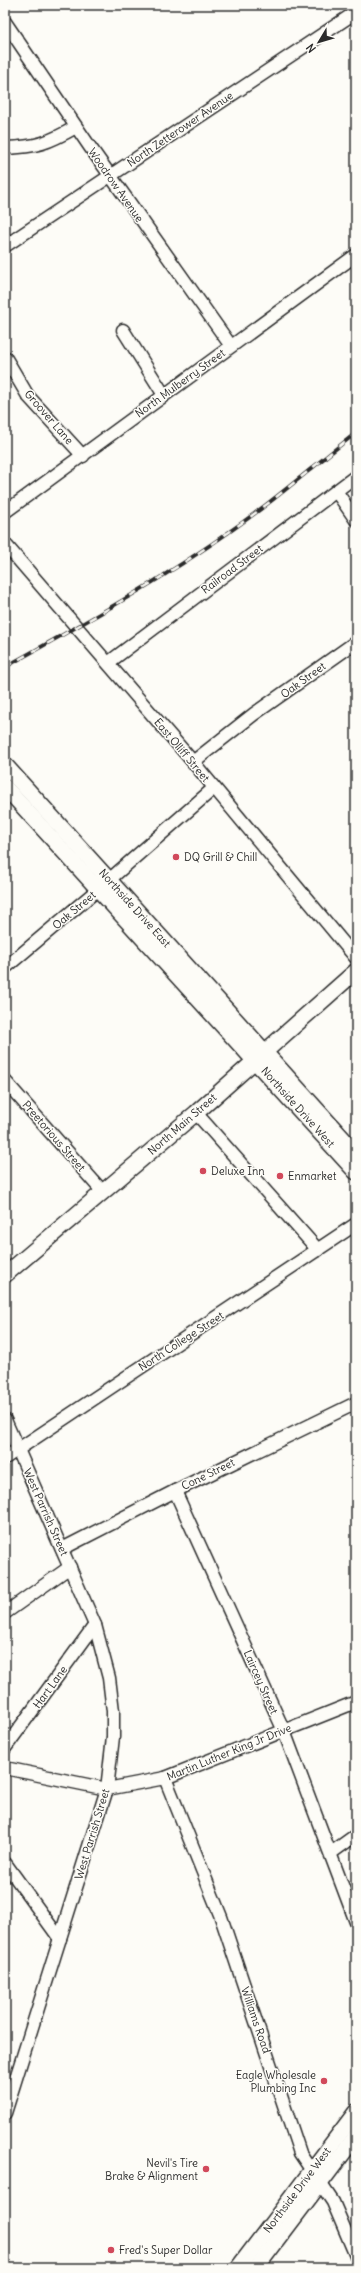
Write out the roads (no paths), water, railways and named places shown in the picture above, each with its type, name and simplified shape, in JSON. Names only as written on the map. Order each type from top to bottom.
[{"type":"main road","name":"Northside Drive East","points":[[5,765],[104,885]]},
{"type":"main road","name":"Northside Drive East","points":[[5,787],[104,885],[260,1055]]},
{"type":"main road","name":"North Main Street","points":[[5,1275],[196,1113],[356,971]]},
{"type":"main road","name":"Northside Drive West","points":[[260,1055],[356,1153]]},
{"type":"main road","name":"Northside Drive West","points":[[260,1055],[356,1172]]},
{"type":"main road","name":"Northside Drive West","points":[[238,2268],[356,2112]]},
{"type":"main road","name":"Northside Drive West","points":[[256,2268],[356,2136]]},
{"type":"street","name":"North Zetterower Avenue","points":[[5,246],[356,12]]},
{"type":"street","name":"Woodrow Avenue","points":[[5,22],[110,176],[231,346]]},
{"type":"street","points":[[5,148],[40,145],[50,142],[76,127]]},
{"type":"street","name":"North Mulberry Street","points":[[5,512],[356,255]]},
{"type":"street","points":[[123,330],[164,395]]},
{"type":"street","name":"Groover Lane","points":[[5,357],[28,396],[82,456]]},
{"type":"street","name":"Railroad Street","points":[[108,663],[356,476]]},
{"type":"street","points":[[336,491],[356,520]]},
{"type":"street","name":"East Olliff Street","points":[[5,544],[194,762],[356,958]]},
{"type":"street","name":"Oak Street","points":[[194,762],[254,714],[356,642]]},
{"type":"street","name":"Oak Street","points":[[5,968],[104,885],[214,788]]},
{"type":"street","name":"Preetorious Street","points":[[5,1081],[103,1192]]},
{"type":"street","points":[[196,1113],[318,1250]]},
{"type":"street","name":"North College Street","points":[[5,1458],[356,1224]]},
{"type":"street","name":"Cone Street","points":[[62,1549],[175,1491],[356,1403]]},
{"type":"street","name":"West Parrish Street","points":[[5,1420],[95,1625],[110,1678],[113,1711],[113,1737],[107,1789],[5,2113]]},
{"type":"street","name":"Laircey Street","points":[[175,1491],[284,1731],[356,1922]]},
{"type":"street","points":[[5,1613],[70,1567]]},
{"type":"street","name":"Hart Lane","points":[[5,1748],[95,1625]]},
{"type":"street","name":"Martin Luther King Jr Drive","points":[[5,1768],[107,1789],[165,1778],[356,1702]]},
{"type":"street","name":"Williams Road","points":[[165,1778],[221,1917],[300,2153],[319,2184],[333,2202],[356,2256]]},
{"type":"street","points":[[331,1853],[356,1835]]},
{"type":"street","points":[[5,1863],[60,1940]]},
{"type":"railway","points":[[5,667],[132,595],[194,556],[267,504],[356,433]]},
{"type":"place","name":"DQ Grill & Chill","points":[[176,857]]},
{"type":"place","name":"Deluxe Inn","points":[[203,1171]]},
{"type":"place","name":"Enmarket","points":[[280,1176]]},
{"type":"place","name":"Eagle Wholesale Plumbing Inc","points":[[324,2081]]},
{"type":"place","name":"Nevil's Tire Brake & Alignment","points":[[206,2169]]},
{"type":"place","name":"Fred's Super Dollar","points":[[111,2250]]}]
